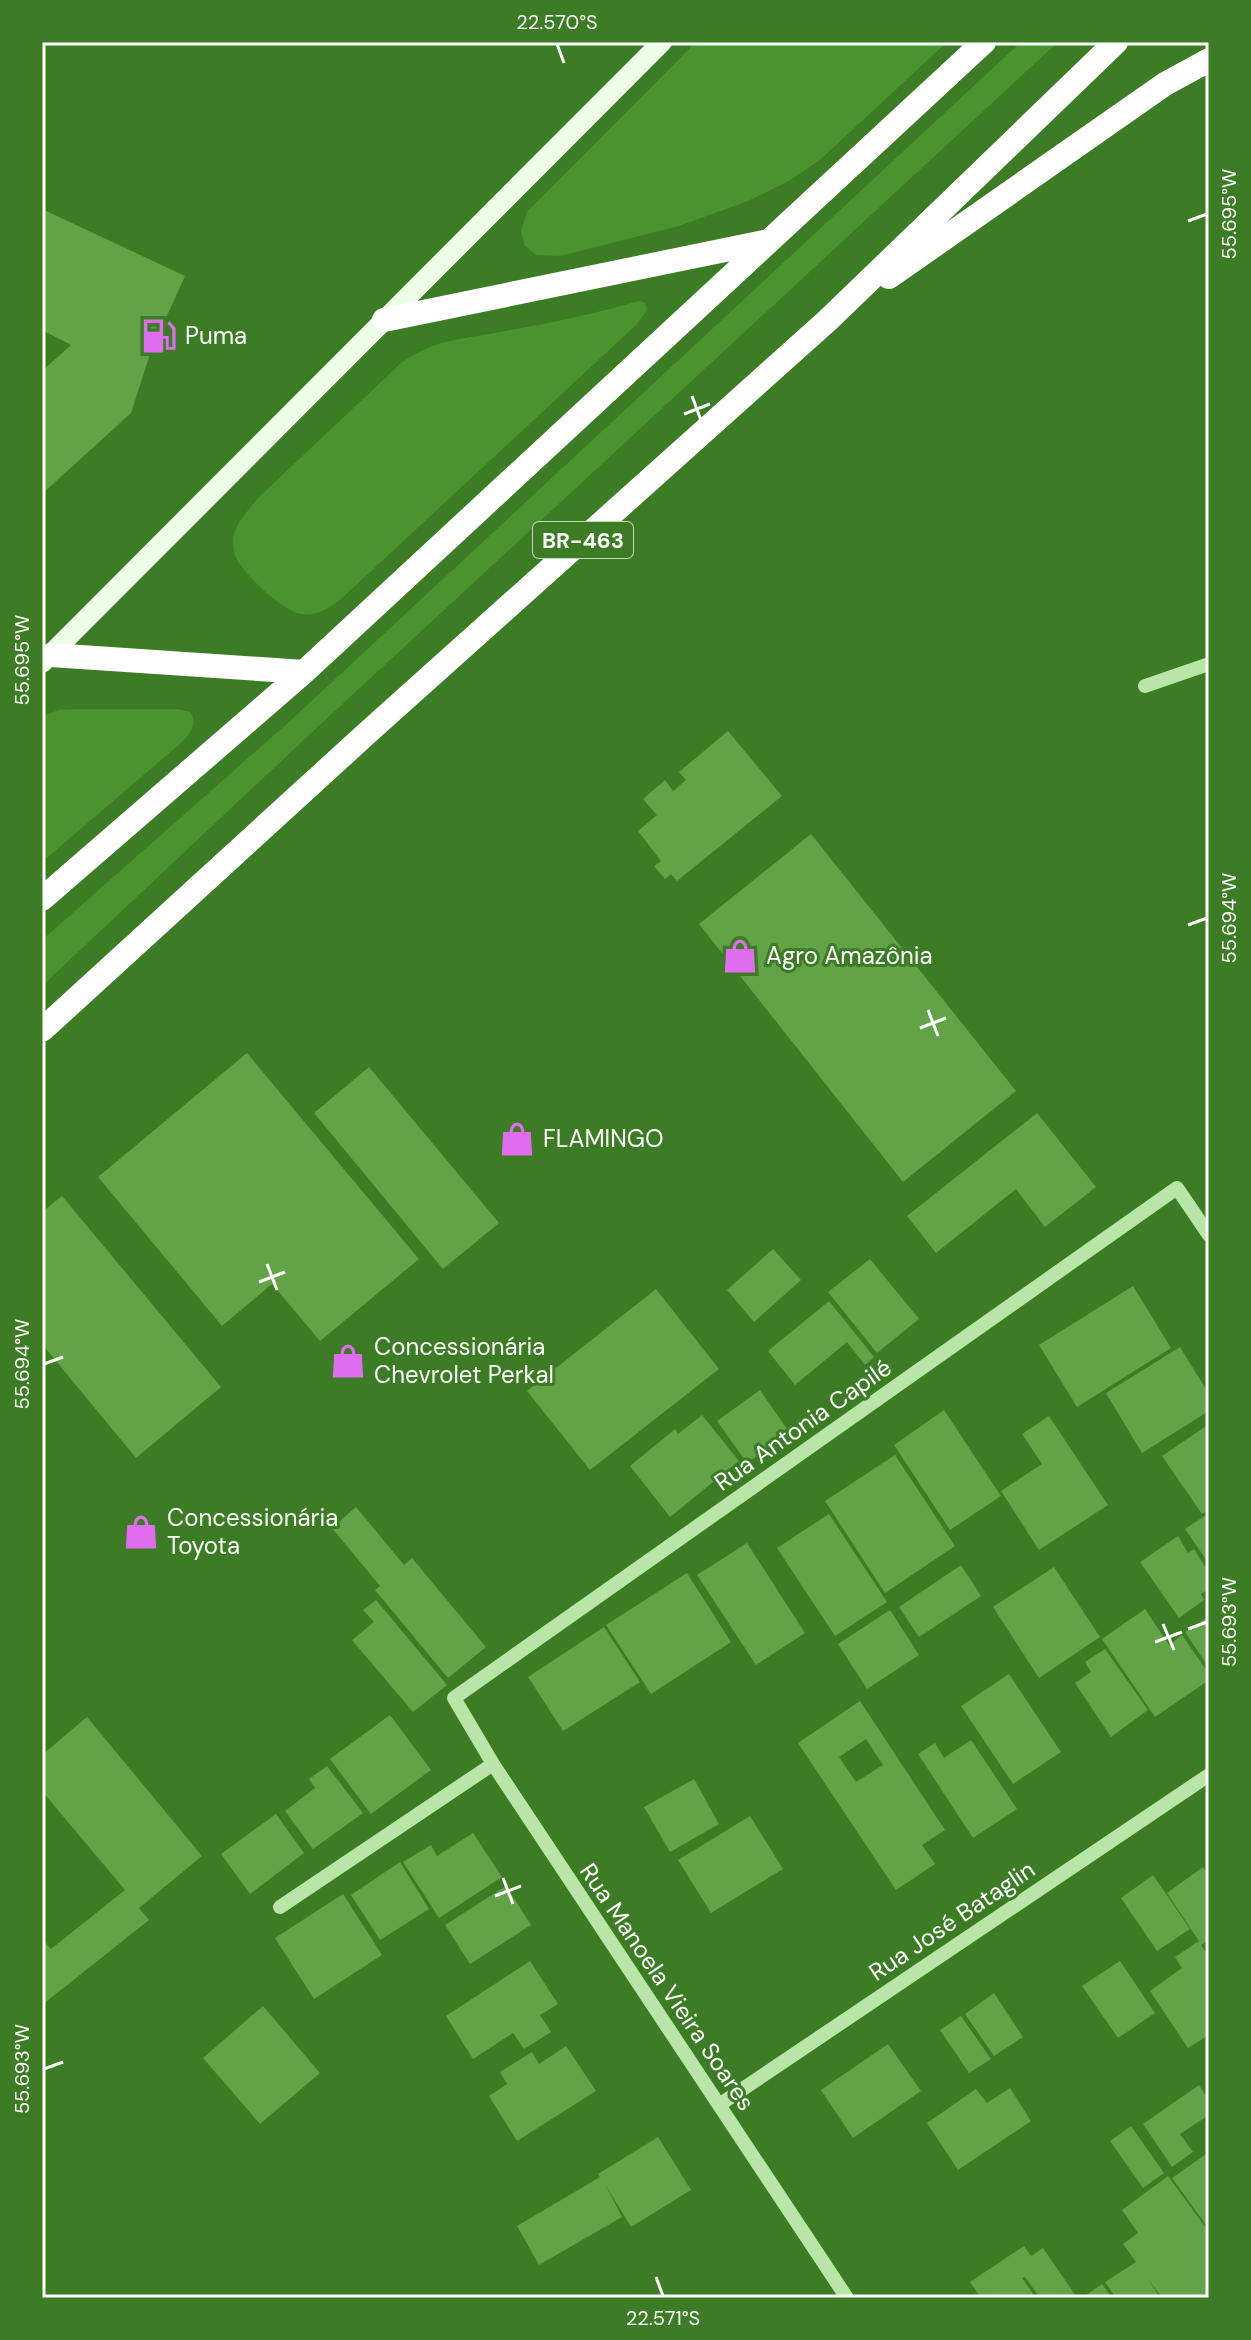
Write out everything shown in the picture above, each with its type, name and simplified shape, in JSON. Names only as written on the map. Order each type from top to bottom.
[{"type":"highway","points":[[42,899],[304,672],[984,42]]},
{"type":"highway","name":"BR-463","points":[[42,1030],[366,734],[828,320],[1116,42]]},
{"type":"highway","points":[[828,320],[1165,84],[1209,60]]},
{"type":"highway","points":[[384,320],[772,240]]},
{"type":"highway","points":[[46,659],[304,672]]},
{"type":"main road","points":[[46,659],[662,42]]},
{"type":"street","points":[[1145,686],[1209,664]]},
{"type":"street","name":"Rua Antonia Capilé","points":[[454,1698],[1177,1188],[1209,1235]]},
{"type":"street","name":"Rua Manoela Vieira Soares","points":[[454,1698],[493,1764],[847,2298]]},
{"type":"street","points":[[280,1907],[493,1764]]},
{"type":"street","name":"Rua José Bataglin","points":[[719,2105],[1209,1775]]},
{"type":"green space","points":[[696,42],[947,42],[821,159],[789,181],[748,201],[679,226],[560,256],[536,255],[525,246],[521,231],[527,212]]},
{"type":"green space","points":[[1021,42],[1058,42],[42,986],[42,940],[290,721]]},
{"type":"green space","points":[[639,301],[645,303],[647,310],[636,325],[336,603],[311,614],[293,611],[265,591],[235,556],[233,540],[236,528],[258,498],[401,363],[449,341],[553,322]]},
{"type":"green space","points":[[177,709],[190,712],[193,725],[181,743],[42,862],[42,716],[59,710]]},
{"type":"building","points":[[42,209],[185,276],[151,351],[131,413],[42,494],[42,371],[71,345],[42,330]]},
{"type":"building","points":[[728,731],[782,796],[677,881],[671,874],[665,879],[654,866],[661,861],[638,831],[657,815],[643,799],[665,780],[673,791],[686,780],[679,772]]},
{"type":"building","points":[[811,834],[1016,1091],[903,1182],[699,924]]},
{"type":"building","points":[[247,1053],[419,1259],[320,1341],[272,1284],[222,1326],[98,1177]]},
{"type":"building","points":[[369,1067],[499,1223],[443,1269],[314,1113]]},
{"type":"building","points":[[1037,1113],[1096,1187],[1045,1227],[1016,1189],[936,1253],[907,1216]]},
{"type":"building","points":[[62,1196],[221,1387],[136,1458],[42,1344],[42,1212]]},
{"type":"building","points":[[773,1249],[801,1280],[754,1322],[727,1290]]},
{"type":"building","points":[[870,1259],[919,1319],[877,1353],[828,1292]]},
{"type":"building","points":[[1133,1286],[1171,1348],[1077,1407],[1039,1345]]},
{"type":"building","points":[[656,1289],[719,1369],[590,1470],[527,1391]]},
{"type":"building","points":[[829,1301],[874,1357],[865,1365],[847,1342],[795,1385],[768,1351]]},
{"type":"building","points":[[1180,1347],[1209,1394],[1209,1411],[1142,1453],[1106,1393]]},
{"type":"building","points":[[760,1390],[789,1432],[747,1463],[717,1421]]},
{"type":"building","points":[[944,1410],[1001,1496],[950,1530],[894,1445]]},
{"type":"building","points":[[702,1415],[739,1461],[670,1517],[630,1466],[675,1429],[678,1434]]},
{"type":"building","points":[[1049,1416],[1108,1505],[1039,1550],[1001,1491],[1042,1464],[1022,1434]]},
{"type":"building","points":[[1209,1424],[1209,1510],[1202,1514],[1162,1456]]},
{"type":"building","points":[[895,1455],[955,1546],[885,1593],[825,1501]]},
{"type":"building","points":[[356,1507],[404,1565],[412,1558],[486,1647],[448,1678],[375,1590],[380,1586],[332,1528]]},
{"type":"building","points":[[1209,1513],[1209,1564],[1185,1529]]},
{"type":"building","points":[[829,1514],[887,1602],[835,1636],[777,1548]]},
{"type":"building","points":[[1178,1536],[1188,1553],[1194,1549],[1209,1573],[1209,1589],[1201,1594],[1204,1600],[1179,1618],[1140,1562]]},
{"type":"building","points":[[747,1543],[805,1633],[756,1665],[697,1575]]},
{"type":"building","points":[[961,1565],[981,1596],[919,1637],[899,1607]]},
{"type":"building","points":[[1054,1567],[1100,1637],[1039,1678],[993,1607]]},
{"type":"building","points":[[687,1573],[731,1642],[651,1694],[606,1625]]},
{"type":"building","points":[[376,1600],[447,1685],[413,1712],[352,1640],[374,1622],[363,1610]]},
{"type":"building","points":[[1145,1609],[1169,1645],[1182,1635],[1209,1674],[1209,1680],[1155,1717],[1102,1639]]},
{"type":"building","points":[[890,1610],[919,1655],[867,1689],[838,1644]]},
{"type":"building","points":[[1209,1616],[1209,1668],[1185,1632]]},
{"type":"building","points":[[604,1627],[640,1682],[563,1731],[528,1677]]},
{"type":"building","points":[[1105,1649],[1148,1710],[1111,1737],[1075,1683],[1091,1672],[1085,1662]]},
{"type":"building","points":[[1009,1674],[1061,1752],[1013,1784],[961,1706]]},
{"type":"building","points":[[860,1701],[945,1830],[922,1845],[935,1864],[896,1890],[798,1743]],"holes":[[[866,1739],[883,1765],[856,1782],[839,1757]]]},
{"type":"building","points":[[390,1715],[431,1770],[371,1814],[330,1759]]},
{"type":"building","points":[[87,1717],[202,1856],[139,1908],[149,1920],[42,2005],[42,1947],[46,1943],[51,1949],[125,1890],[42,1791],[42,1755]]},
{"type":"building","points":[[971,1740],[1017,1809],[973,1838],[918,1754],[935,1743],[944,1758]]},
{"type":"building","points":[[327,1766],[363,1813],[313,1849],[285,1811],[315,1788],[309,1779]]},
{"type":"building","points":[[694,1779],[719,1824],[670,1852],[644,1807]]},
{"type":"building","points":[[276,1814],[304,1853],[250,1894],[221,1854]]},
{"type":"building","points":[[750,1816],[783,1869],[711,1913],[678,1860]]},
{"type":"building","points":[[473,1833],[502,1877],[439,1918],[403,1862],[431,1845],[437,1856]]},
{"type":"building","points":[[400,1862],[429,1909],[380,1940],[351,1895]]},
{"type":"building","points":[[1203,1867],[1209,1876],[1209,1940],[1201,1945],[1209,1957],[1209,2035],[1188,2048],[1150,1991],[1182,1968],[1175,1957],[1199,1941],[1167,1893]]},
{"type":"building","points":[[1153,1875],[1190,1929],[1157,1951],[1121,1898]]},
{"type":"building","points":[[506,1886],[531,1925],[470,1964],[445,1925]]},
{"type":"building","points":[[343,1894],[382,1955],[314,1999],[275,1938]]},
{"type":"building","points":[[530,1961],[558,2004],[540,2015],[551,2032],[524,2049],[513,2033],[473,2059],[446,2016]]},
{"type":"building","points":[[1120,1961],[1155,2013],[1118,2038],[1082,1986]]},
{"type":"building","points":[[994,1993],[1023,2037],[994,2056],[965,2014]]},
{"type":"building","points":[[263,2006],[320,2073],[260,2124],[203,2058]]},
{"type":"building","points":[[961,2016],[991,2059],[969,2073],[940,2030]]},
{"type":"building","points":[[888,2044],[921,2091],[853,2138],[821,2090]]},
{"type":"building","points":[[566,2046],[596,2091],[517,2141],[489,2096],[507,2084],[500,2072],[532,2052],[539,2064]]},
{"type":"building","points":[[1199,2085],[1209,2101],[1209,2115],[1180,2134],[1193,2152],[1172,2167],[1143,2124]]},
{"type":"building","points":[[1010,2088],[1031,2121],[958,2170],[927,2123],[976,2089],[987,2103]]},
{"type":"building","points":[[1131,2126],[1164,2173],[1143,2188],[1110,2141]]},
{"type":"building","points":[[658,2137],[691,2190],[631,2227],[605,2184],[622,2217],[539,2265],[517,2226],[600,2177],[598,2174]]},
{"type":"building","points":[[1209,2152],[1209,2229],[1172,2178]]},
{"type":"building","points":[[1168,2176],[1209,2232],[1209,2298],[1162,2298],[1148,2279],[1160,2298],[1116,2298],[1105,2282],[1136,2262],[1123,2244],[1138,2233],[1122,2210]]},
{"type":"building","points":[[1024,2246],[1031,2256],[1043,2248],[1076,2296],[1040,2298],[1025,2277],[1022,2278],[1036,2298],[981,2298],[970,2282]]},
{"type":"building","points":[[1102,2284],[1112,2298],[1082,2298]]},
{"type":"place","name":"Puma","points":[[159,336]]},
{"type":"place","name":"Agro Amazônia","points":[[740,956]]},
{"type":"place","name":"FLAMINGO","points":[[517,1139]]},
{"type":"place","name":"Concessionária Chevrolet Perkal","points":[[348,1361]]},
{"type":"place","name":"Concessionária Toyota","points":[[141,1532]]}]
